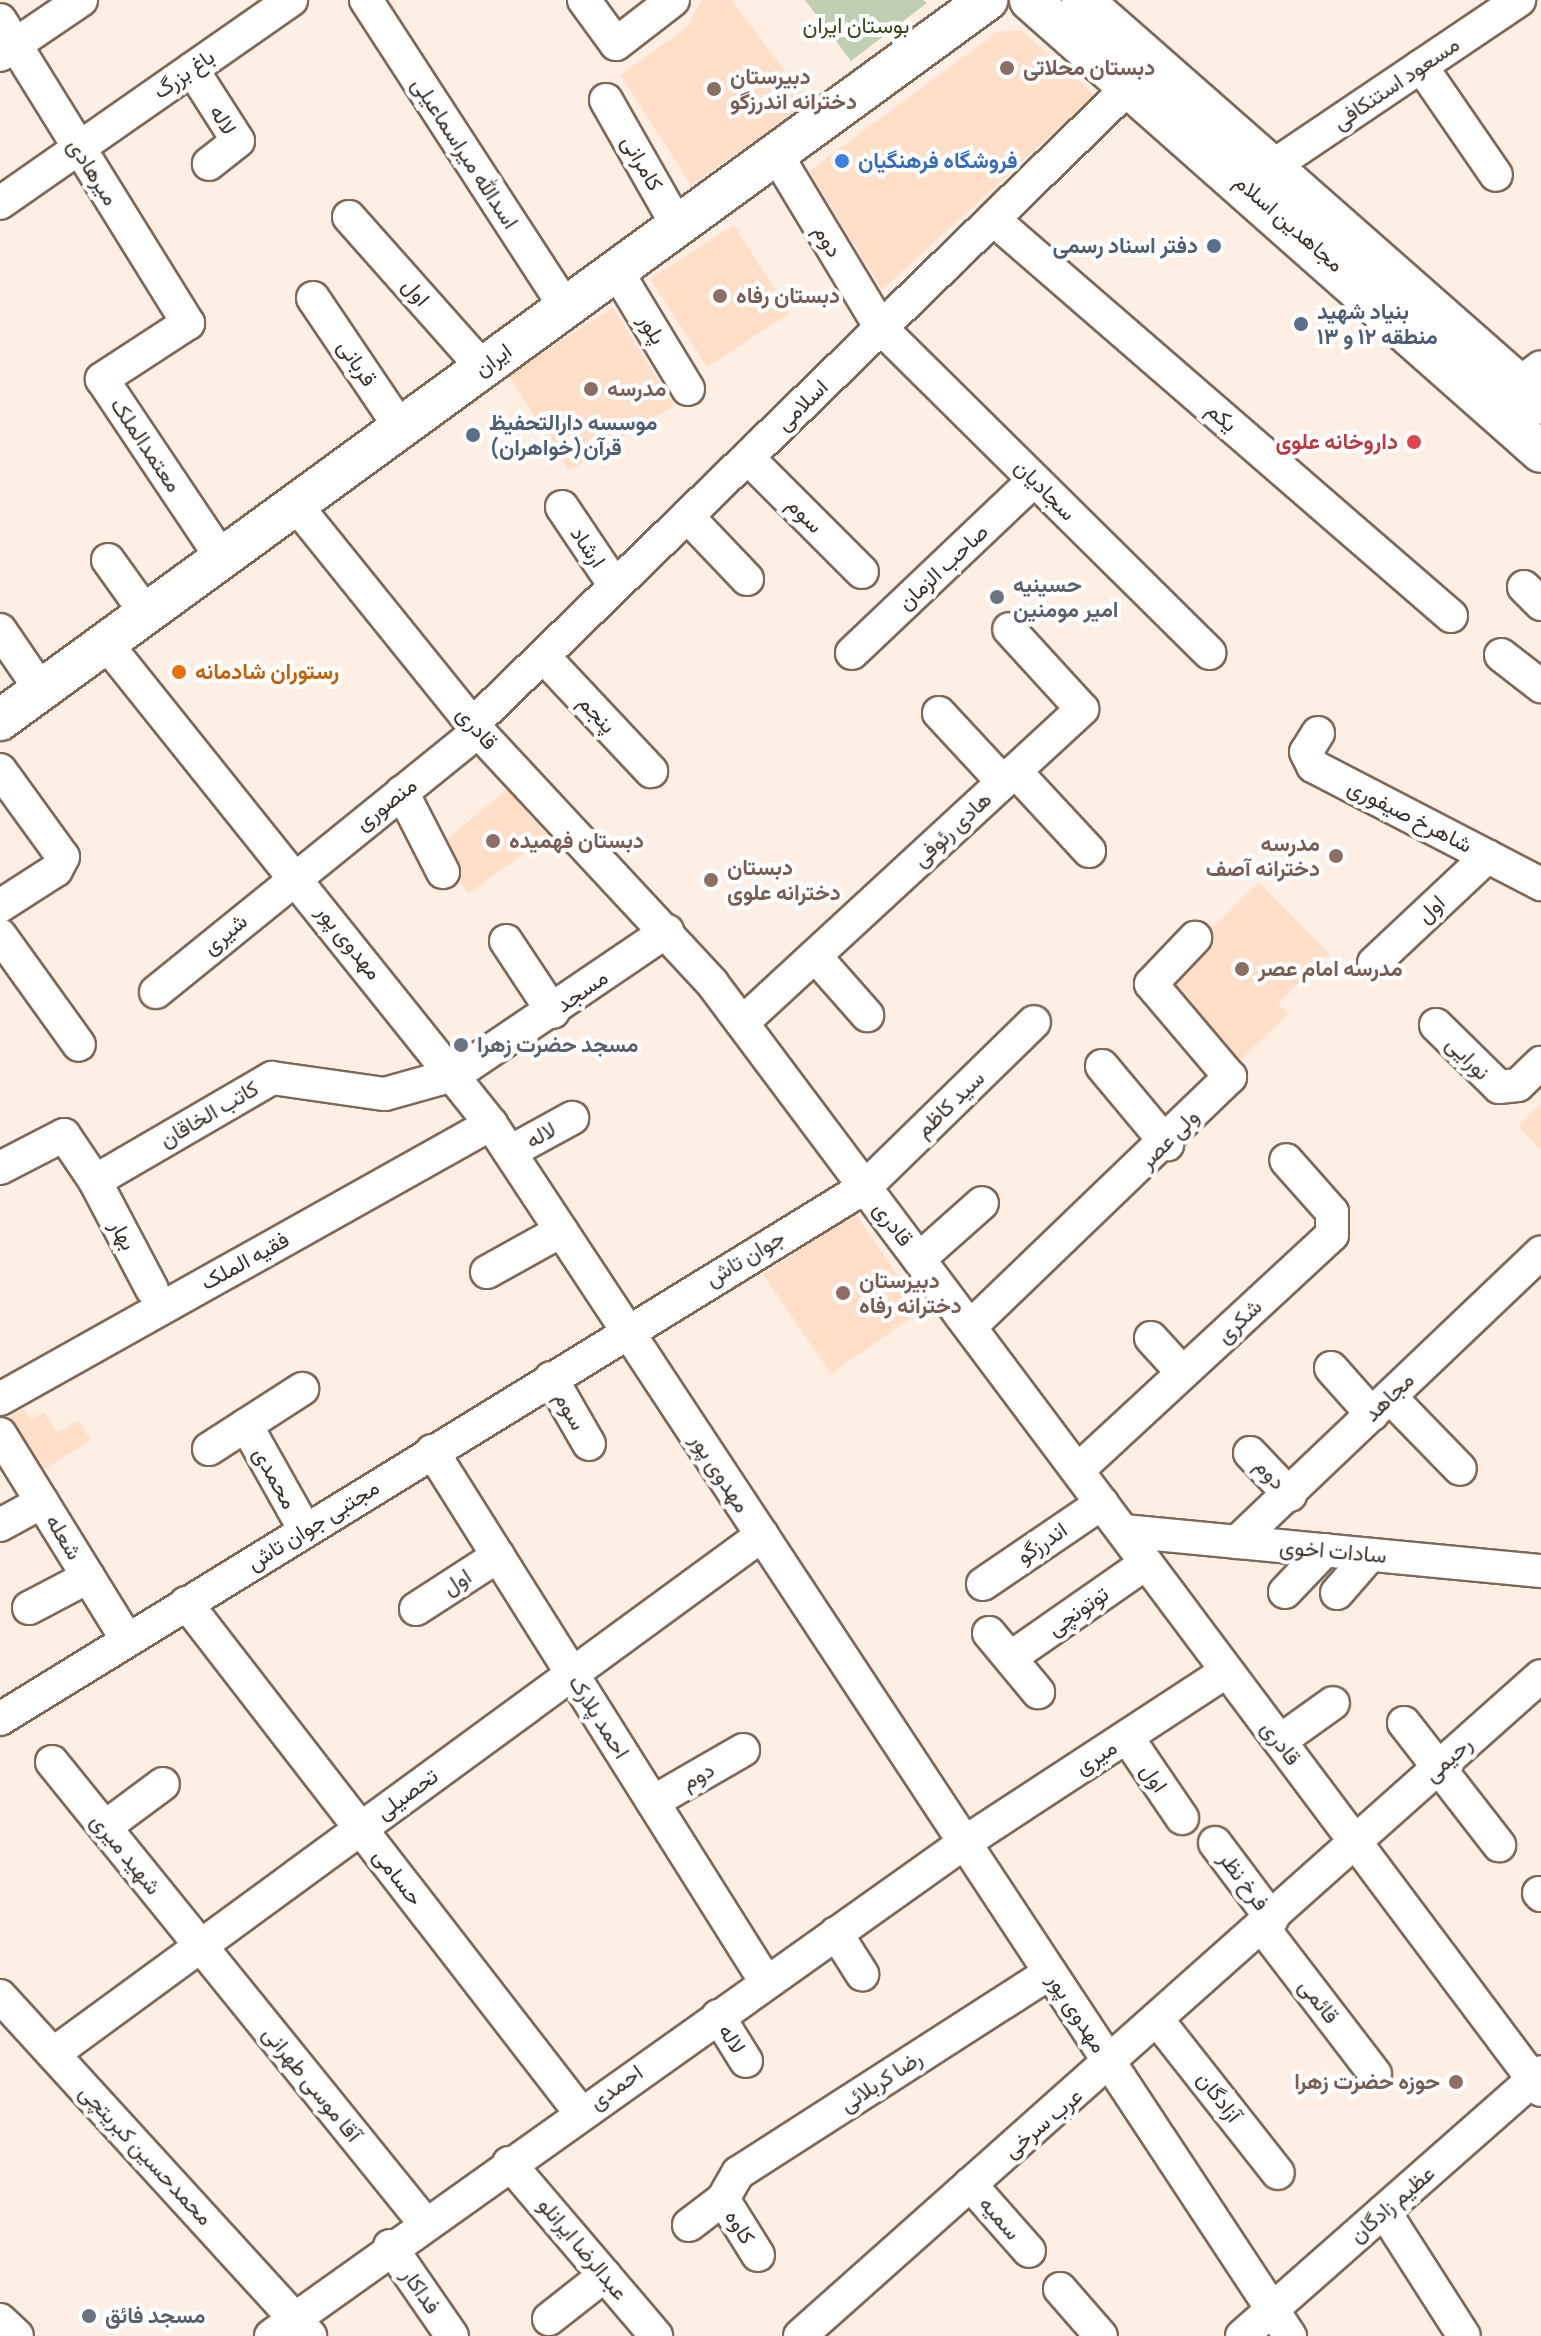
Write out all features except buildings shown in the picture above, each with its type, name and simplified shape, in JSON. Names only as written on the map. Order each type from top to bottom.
[{"type":"main road","name":"ایران","points":[[0,720],[987,0]]},
{"type":"main road","name":"مجاهدین اسلام","points":[[1030,0],[1131,85],[1541,452]]},
{"type":"main road","name":"مجاهدین اسلام","points":[[1082,0],[1273,166],[1534,385]]},
{"type":"street","points":[[5,40],[81,0]]},
{"type":"street","name":"باغ بزرگ","points":[[0,203],[291,0]]},
{"type":"street","name":"اسدالله میراسماعیلی","points":[[366,0],[565,307]]},
{"type":"street","points":[[584,0],[616,44],[673,0]]},
{"type":"street","name":"مسعود استنکافی","points":[[1273,166],[1421,66],[1503,4]]},
{"type":"street","name":"میرهادی","points":[[5,40],[188,323]]},
{"type":"street","points":[[1421,66],[1496,175]]},
{"type":"street","name":"لاله","points":[[192,69],[238,141],[209,164]]},
{"type":"street","name":"اسلامی","points":[[475,728],[543,656],[1131,85]]},
{"type":"street","name":"کامرانی","points":[[606,100],[677,225]]},
{"type":"street","name":"دوم","points":[[776,154],[881,328]]},
{"type":"street","name":"اول","points":[[349,217],[482,367]]},
{"type":"street","name":"یکم","points":[[993,219],[1451,616]]},
{"type":"street","name":"پلور","points":[[616,270],[688,389]]},
{"type":"street","name":"قربانی","points":[[313,298],[400,427]]},
{"type":"street","name":"معتمدالملک","points":[[188,323],[102,379],[221,557]]},
{"type":"street","name":"سجادیان","points":[[881,328],[1209,653]]},
{"type":"street","name":"سوم","points":[[748,458],[862,572]]},
{"type":"street","name":"صاحب الزمان","points":[[852,653],[1034,480]]},
{"type":"street","name":"قادرى","points":[[295,504],[475,728],[667,931],[742,1023],[1355,1842],[1538,2080]]},
{"type":"street","name":"ارشاد","points":[[562,507],[615,586]]},
{"type":"street","points":[[687,516],[747,579]]},
{"type":"street","points":[[108,560],[146,613]]},
{"type":"street","name":"هادی رئوفی","points":[[742,1023],[1082,709],[1009,629]]},
{"type":"street","points":[[0,630],[41,690]]},
{"type":"street","name":"مهدوی پور","points":[[105,642],[456,1074],[491,1124],[1290,2336]]},
{"type":"street","points":[[1501,655],[1541,686]]},
{"type":"street","name":"پنجم","points":[[543,656],[651,771]]},
{"type":"street","points":[[939,713],[1089,851]]},
{"type":"street","name":"منصوری","points":[[295,876],[402,792],[475,728]]},
{"type":"street","name":"شاهرخ صیفوری","points":[[1318,733],[1306,752],[1313,766],[1541,884]]},
{"type":"street","points":[[0,770],[63,857],[56,870],[0,906]]},
{"type":"street","points":[[402,792],[443,872]]},
{"type":"street","name":"اول","points":[[1374,963],[1488,856]]},
{"type":"street","name":"شیری","points":[[156,992],[295,876]]},
{"type":"street","name":"مسجد","points":[[456,1074],[553,1012],[667,931]]},
{"type":"street","points":[[0,935],[79,1045]]},
{"type":"street","name":"ولی عصر","points":[[970,1327],[1167,1144],[1230,1077],[1151,984],[1195,938]]},
{"type":"street","points":[[506,941],[553,1012]]},
{"type":"street","points":[[815,956],[867,1015]]},
{"type":"street","name":"سید کاظم","points":[[865,1187],[1034,1022]]},
{"type":"street","name":"نورایی","points":[[1436,1025],[1499,1087],[1518,1085],[1541,1063]]},
{"type":"street","points":[[1102,1066],[1167,1144]]},
{"type":"street","name":"کاتب الخاقان","points":[[95,1181],[272,1078],[385,1094],[456,1074]]},
{"type":"street","name":"لاله","points":[[510,1152],[572,1118]]},
{"type":"street","name":"فقیه الملک","points":[[0,1399],[491,1124]]},
{"type":"street","points":[[0,1168],[64,1135],[95,1181]]},
{"type":"street","name":"شکری","points":[[1078,1470],[1335,1230],[1332,1212],[1286,1160]]},
{"type":"street","name":"بهار","points":[[95,1181],[152,1289]]},
{"type":"street","name":"جوان تاش","points":[[627,1331],[865,1187]]},
{"type":"street","points":[[919,1259],[982,1203]]},
{"type":"street","points":[[487,1272],[561,1231]]},
{"type":"street","name":"مجاهد","points":[[1237,1542],[1290,1495],[1541,1252]]},
{"type":"street","name":"مجتبی جوان تاش","points":[[0,1719],[627,1331]]},
{"type":"street","points":[[1151,1338],[1183,1373]]},
{"type":"street","points":[[1331,1368],[1460,1469]]},
{"type":"street","name":"سوم","points":[[551,1378],[589,1444]]},
{"type":"street","name":"محمدی","points":[[209,1449],[302,1389]]},
{"type":"street","name":"محمدی","points":[[246,1425],[305,1530]]},
{"type":"street","name":"شعله","points":[[0,1434],[127,1640]]},
{"type":"street","name":"احمد پلارک","points":[[432,1451],[766,1982]]},
{"type":"street","name":"دوم","points":[[1250,1453],[1290,1495]]},
{"type":"street","points":[[0,1525],[42,1502]]},
{"type":"street","name":"اندرزگو","points":[[983,1584],[1102,1503]]},
{"type":"street","name":"سادات اخوی","points":[[1124,1531],[1541,1571]]},
{"type":"street","name":"تحصیلی","points":[[53,2054],[762,1535]]},
{"type":"street","points":[[1285,1592],[1325,1550]]},
{"type":"street","points":[[1337,1593],[1370,1555]]},
{"type":"street","name":"اول","points":[[416,1609],[498,1556]]},
{"type":"street","name":"توتونچی","points":[[1010,1658],[1146,1563]]},
{"type":"street","points":[[29,1608],[88,1577]]},
{"type":"street","name":"حسامی","points":[[186,1603],[580,2112]]},
{"type":"street","points":[[989,1633],[1038,1692]]},
{"type":"street","name":"میری","points":[[964,1843],[1227,1671]]},
{"type":"street","name":"رحیمی","points":[[1355,1842],[1541,1676]]},
{"type":"street","points":[[1280,1741],[1333,1703]]},
{"type":"street","points":[[1404,1723],[1499,1845]]},
{"type":"street","name":"اول","points":[[1127,1737],[1182,1818]]},
{"type":"street","name":"دوم","points":[[653,1802],[743,1750]]},
{"type":"street","name":"شهید میری","points":[[52,1762],[201,1946]]},
{"type":"street","points":[[105,1827],[163,1784]]},
{"type":"street","name":"عرب سرخی","points":[[803,2335],[970,2184],[1111,2065],[1355,1842]]},
{"type":"street","name":"احمدی","points":[[291,2329],[390,2246],[964,1843]]},
{"type":"street","name":"فرخ نظر","points":[[1215,1843],[1268,1923]]},
{"type":"street","name":"قائمی","points":[[1268,1923],[1375,2074]]},
{"type":"street","points":[[836,1933],[862,1974]]},
{"type":"street","name":"آقا موسی طهرانی","points":[[201,1946],[424,2222]]},
{"type":"street","name":"رضا کربلائی","points":[[723,2199],[738,2173],[1050,1973]]},
{"type":"street","name":"محمدحسین کبریتچی","points":[[0,1996],[291,2329]]},
{"type":"street","name":"لاله","points":[[718,2016],[746,2061]]},
{"type":"street","name":"آزادگان","points":[[1159,2022],[1278,2173]]},
{"type":"street","name":"عظیم زادگان","points":[[1242,2336],[1538,2080]]},
{"type":"street","name":"عبدالرضا ایرانلو","points":[[509,2163],[656,2336]]},
{"type":"street","name":"سمیه","points":[[970,2184],[1029,2251]]},
{"type":"street","points":[[689,2225],[723,2199]]},
{"type":"street","name":"کاوه","points":[[723,2199],[758,2255]]},
{"type":"street","points":[[1384,2211],[1464,2336]]},
{"type":"street","name":"فداکار","points":[[390,2246],[452,2336]]},
{"type":"street","points":[[549,2319],[605,2275]]},
{"type":"street","points":[[1060,2289],[1101,2336]]},
{"type":"street","points":[[0,2320],[17,2336]]},
{"type":"shaded area","name":"دبیرستان دخترانه اندرزگو","points":[[701,0],[731,0],[810,104],[691,185],[620,75],[687,27]]},
{"type":"shaded area","points":[[1021,30],[1095,95],[882,290],[809,171],[997,32]]},
{"type":"shaded area","name":"دبستان رفاه","points":[[734,225],[790,313],[707,367],[650,279]]},
{"type":"shaded area","name":"مدرسه","points":[[613,308],[674,405],[569,471],[508,374]]},
{"type":"shaded area","name":"دبستان فهمیده","points":[[507,789],[548,836],[468,894],[439,846]]},
{"type":"shaded area","name":"مدرسه امام عصر","points":[[1259,882],[1329,954],[1278,1003],[1288,1014],[1235,1065],[1155,983]]},
{"type":"shaded area","points":[[1541,1103],[1541,1150],[1518,1127]]},
{"type":"shaded area","name":"دبیرستان دخترانه رفاه","points":[[854,1212],[922,1310],[831,1374],[763,1275]]},
{"type":"shaded area","points":[[23,1408],[31,1420],[44,1412],[58,1433],[78,1420],[91,1440],[35,1475],[1,1422]]},
{"type":"green space","name":"بوستان ایران","points":[[805,0],[923,0],[927,3],[851,61]]},
{"type":"place","name":"دبستان محلاتی","points":[[1007,68]]},
{"type":"place","name":"دبیرستان دخترانه اندرزگو","points":[[714,89]]},
{"type":"place","name":"فروشگاه فرهنگیان","points":[[842,161]]},
{"type":"place","name":"دفتر اسناد رسمی","points":[[1214,246]]},
{"type":"place","name":"دبستان رفاه","points":[[720,296]]},
{"type":"place","name":"بنیاد شهید منطقه ۱۲ و ۱۳","points":[[1301,324]]},
{"type":"place","name":"مدرسه","points":[[591,389]]},
{"type":"place","name":"موسسه دارالتحفیظ قرآن(خواهران)","points":[[473,435]]},
{"type":"place","name":"داروخانه علوی","points":[[1414,442]]},
{"type":"place","name":"حسینیه امیر مومنین","points":[[997,597]]},
{"type":"place","name":"رستوران شادمانه","points":[[179,672]]},
{"type":"place","name":"دبستان فهمیده","points":[[493,841]]},
{"type":"place","name":"مدرسه دخترانه آصف","points":[[1336,856]]},
{"type":"place","name":"دبستان دخترانه علوی","points":[[711,880]]},
{"type":"place","name":"مدرسه امام عصر","points":[[1242,969]]},
{"type":"place","name":"مسجد حضرت زهرا","points":[[461,1045]]},
{"type":"place","name":"دبیرستان دخترانه رفاه","points":[[843,1293]]},
{"type":"place","name":"حوزه حضرت زهرا","points":[[1456,2082]]},
{"type":"place","name":"مسجد فائق","points":[[89,2316]]}]
